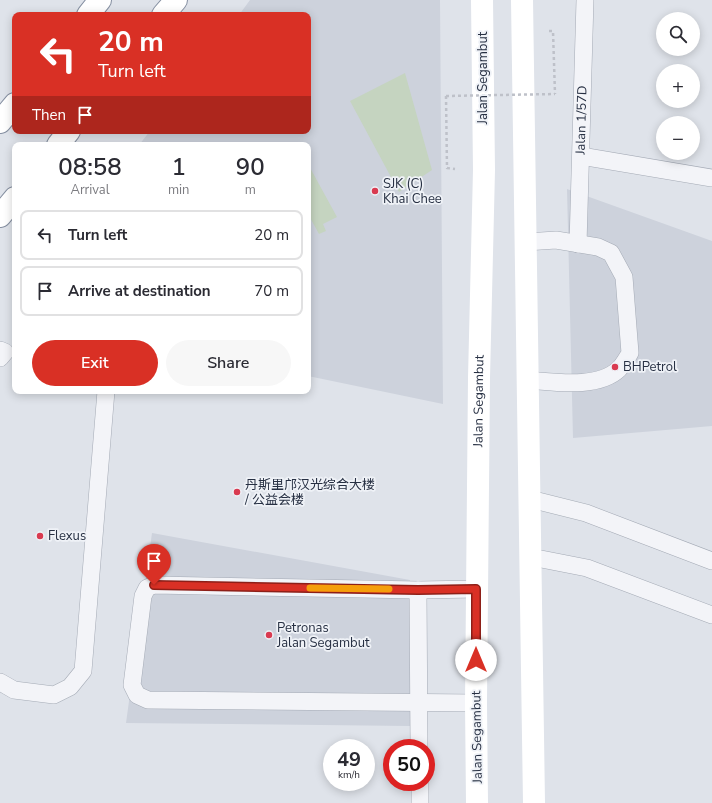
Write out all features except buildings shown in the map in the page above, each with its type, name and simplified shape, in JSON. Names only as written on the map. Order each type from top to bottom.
[{"type":"main road","points":[[90,12],[100,0]]},
{"type":"main road","points":[[166,12],[176,0]]},
{"type":"main road","name":"Jalan Segambut","points":[[477,803],[476,589],[484,170],[482,0]]},
{"type":"main road","points":[[522,0],[534,803]]},
{"type":"main road","points":[[0,122],[12,108]]},
{"type":"main road","points":[[60,142],[67,134]]},
{"type":"main road","points":[[0,216],[12,202]]},
{"type":"lane","name":"Jalan 1/57D","points":[[585,0],[581,156],[712,178]]},
{"type":"lane","points":[[578,244],[581,156]]},
{"type":"lane","points":[[526,242],[556,240],[598,247],[611,253],[624,277],[630,353],[619,369],[607,377],[575,384],[528,380]]},
{"type":"lane","points":[[0,682],[14,690],[54,695],[70,687],[83,671],[106,394]]},
{"type":"lane","points":[[530,499],[586,513],[712,561]]},
{"type":"lane","points":[[531,557],[587,568],[712,615]]},
{"type":"lane","points":[[476,589],[418,590],[154,585],[147,588],[143,596],[132,685],[137,695],[148,700],[476,703]]},
{"type":"lane","points":[[418,590],[419,739]]},
{"type":"lane","points":[[420,791],[420,803]]},
{"type":"path","points":[[455,169],[447,168],[446,96],[555,94],[553,31]]},
{"type":"shaded area","name":"SJK (C) Khai Chee","points":[[250,0],[440,0],[443,404],[311,377],[311,142],[141,142],[148,134],[311,134],[311,12],[241,12]]},
{"type":"shaded area","points":[[567,189],[712,241],[712,426],[573,438]]},
{"type":"shaded area","points":[[152,533],[410,580],[410,726],[126,723]]},
{"type":"green space","points":[[405,73],[432,170],[399,192],[350,101]]},
{"type":"green space","points":[[311,169],[337,217],[323,224],[326,231],[319,234],[311,219]]},
{"type":"slow traffic","points":[[310,588],[389,589]]},
{"type":"place","name":"SJK (C) Khai Chee","points":[[375,191]]},
{"type":"place","name":"BHPetrol","points":[[615,367]]},
{"type":"place","name":"丹斯里邝汉光综合大楼 / 公益会楼","points":[[237,492]]},
{"type":"place","name":"Flexus","points":[[40,536]]},
{"type":"place","name":"Petronas Jalan Segambut","points":[[269,635]]},
{"type":"route","points":[[154,585],[418,590],[476,589],[476,660]]}]
